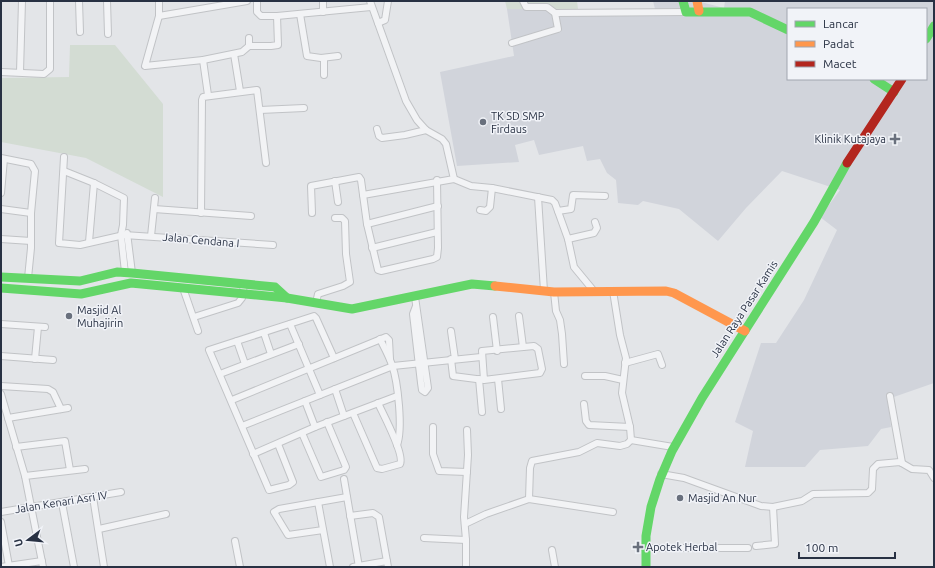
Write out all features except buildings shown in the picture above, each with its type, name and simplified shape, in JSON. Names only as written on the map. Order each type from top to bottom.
[{"type":"street","points":[[20,72],[22,1]]},
{"type":"street","points":[[1,72],[44,74],[50,69],[50,1]]},
{"type":"street","points":[[79,1],[80,32]]},
{"type":"street","points":[[107,1],[108,34]]},
{"type":"street","points":[[159,1],[159,16],[145,66],[203,60],[242,52],[249,46],[278,45],[277,16]]},
{"type":"street","points":[[159,16],[247,1]]},
{"type":"street","points":[[257,1],[259,15],[277,16],[323,12],[371,4],[402,93],[417,120],[426,130],[442,139],[446,144],[454,178]]},
{"type":"street","points":[[323,1],[323,12]]},
{"type":"street","points":[[378,23],[385,20],[388,1]]},
{"type":"street","points":[[523,1],[526,7],[547,7],[555,13],[699,11],[750,12],[787,30]]},
{"type":"street","points":[[683,1],[686,12]]},
{"type":"street","points":[[696,1],[699,11]]},
{"type":"street","points":[[512,43],[558,29],[555,13]]},
{"type":"street","points":[[300,14],[306,55],[309,58],[338,56]]},
{"type":"street","points":[[927,37],[934,26]]},
{"type":"street","points":[[249,38],[249,46]]},
{"type":"street","points":[[234,54],[240,91]]},
{"type":"street","points":[[324,58],[324,75]]},
{"type":"street","points":[[203,60],[208,95]]},
{"type":"street","points":[[876,80],[894,92]]},
{"type":"street","name":"Jalan Raya Pasar Kamis","points":[[646,567],[645,548],[650,507],[661,474],[673,446],[814,222],[833,186],[870,126],[901,80]]},
{"type":"street","points":[[201,213],[202,100],[208,95],[257,90],[266,164]]},
{"type":"street","points":[[260,110],[304,108]]},
{"type":"street","points":[[377,129],[379,136],[382,138],[426,130]]},
{"type":"street","points":[[64,157],[64,171],[94,183],[124,198],[121,235],[129,272]]},
{"type":"street","points":[[1,193],[2,158],[31,164],[34,167],[28,278]]},
{"type":"street","name":"Jalan Cendana I","points":[[64,171],[59,244],[76,245],[121,235],[129,235],[273,246]]},
{"type":"street","points":[[312,213],[310,186],[359,177],[367,224],[377,268],[380,271],[433,259],[437,256],[437,180]]},
{"type":"street","points":[[363,195],[454,178],[467,185],[492,188],[552,200],[558,211],[568,239],[574,267],[592,290]]},
{"type":"street","points":[[335,181],[338,202]]},
{"type":"street","points":[[90,242],[94,183]]},
{"type":"street","points":[[480,210],[486,211],[490,207],[492,188]]},
{"type":"street","points":[[558,211],[571,210],[573,195],[605,196]]},
{"type":"street","points":[[538,197],[544,291]]},
{"type":"street","points":[[151,236],[155,198]]},
{"type":"street","points":[[367,224],[438,206]]},
{"type":"street","points":[[1,209],[31,213]]},
{"type":"street","points":[[154,209],[251,216]]},
{"type":"street","points":[[316,303],[318,294],[343,286],[350,282],[346,254],[345,221],[343,218],[335,218]]},
{"type":"street","points":[[568,239],[594,233],[597,228],[595,222]]},
{"type":"street","points":[[123,225],[129,235],[129,272]]},
{"type":"street","points":[[372,248],[438,232]]},
{"type":"street","points":[[1,239],[31,241]]},
{"type":"street","points":[[1,277],[80,281],[117,272],[129,272],[275,288],[287,298]]},
{"type":"street","points":[[189,278],[186,288],[198,331]]},
{"type":"street","points":[[80,281],[81,294]]},
{"type":"street","points":[[230,282],[230,294]]},
{"type":"street","points":[[1,288],[81,294],[125,283],[186,288],[230,294],[287,298],[352,309],[416,302],[472,284],[554,292],[592,290],[671,292],[745,331]]},
{"type":"street","points":[[194,317],[238,303],[243,295],[244,284]]},
{"type":"street","points":[[613,291],[626,363],[622,398],[630,427],[631,440]]},
{"type":"street","points":[[554,292],[556,311],[559,317],[562,334],[564,364]]},
{"type":"street","points":[[416,302],[422,363]]},
{"type":"street","points":[[518,316],[523,347]]},
{"type":"street","points":[[278,444],[293,481],[289,485],[268,489],[252,454],[232,400],[209,350],[315,317],[334,358]]},
{"type":"street","points":[[493,317],[498,351]]},
{"type":"street","points":[[1,324],[45,327]]},
{"type":"street","points":[[290,324],[320,395]]},
{"type":"street","points":[[35,358],[38,327]]},
{"type":"street","points":[[451,331],[453,376],[481,380],[538,374],[542,371],[538,348],[534,346],[498,351],[483,350],[481,357],[481,380],[482,412]]},
{"type":"street","points":[[264,333],[271,354]]},
{"type":"street","points":[[232,400],[380,339],[390,359],[397,396],[400,435],[397,445]]},
{"type":"street","points":[[237,341],[245,364]]},
{"type":"street","points":[[220,374],[298,344]]},
{"type":"street","points":[[626,363],[658,354],[662,365]]},
{"type":"street","points":[[1,356],[53,360]]},
{"type":"street","points":[[242,426],[392,366],[481,357]]},
{"type":"street","points":[[585,376],[605,376],[623,380]]},
{"type":"street","points":[[498,379],[501,409]]},
{"type":"street","points":[[1,386],[48,389],[53,392],[64,408],[8,418]]},
{"type":"street","points":[[335,389],[344,416]]},
{"type":"street","points":[[1,394],[25,476],[42,564],[2,567]]},
{"type":"street","points":[[252,454],[327,422],[397,396]]},
{"type":"street","points":[[890,396],[902,463]]},
{"type":"street","points":[[305,401],[315,427]]},
{"type":"street","points":[[353,412],[377,468],[382,469],[401,464],[401,458],[397,445],[378,403]]},
{"type":"street","points":[[584,404],[586,421],[589,425],[630,427]]},
{"type":"street","points":[[302,433],[321,477],[344,470],[346,467],[327,422]]},
{"type":"street","points":[[433,427],[433,454],[439,471],[467,472]]},
{"type":"street","points":[[466,567],[465,524],[467,430]]},
{"type":"street","points":[[631,440],[673,446]]},
{"type":"street","points":[[529,499],[530,468],[532,462],[579,452],[596,443],[620,446],[627,444],[631,440]]},
{"type":"street","points":[[16,447],[65,441],[70,470]]},
{"type":"street","points":[[661,474],[684,478],[756,505],[773,507],[802,501],[813,494],[868,493],[872,489],[874,466],[881,463],[902,463],[912,469],[929,470],[934,478]]},
{"type":"street","points":[[25,476],[85,469]]},
{"type":"street","points":[[344,479],[357,567],[388,564],[379,516],[373,513],[350,516]]},
{"type":"street","name":"Jalan Kenari Asri IV","points":[[1,512],[121,492]]},
{"type":"street","points":[[93,497],[104,567]]},
{"type":"street","points":[[323,530],[288,535],[274,513],[279,509],[347,497]]},
{"type":"street","points":[[465,524],[486,514],[529,499],[613,512]]},
{"type":"street","points":[[318,502],[330,567]]},
{"type":"street","points":[[62,503],[74,567]]},
{"type":"street","points":[[756,546],[775,544],[773,507]]},
{"type":"street","points":[[99,529],[166,514]]},
{"type":"street","points":[[1,522],[9,566]]},
{"type":"street","points":[[424,538],[466,540]]},
{"type":"street","points":[[235,541],[240,567]]},
{"type":"street","points":[[645,548],[748,548]]},
{"type":"street","points":[[552,550],[555,567]]},
{"type":"shaded area","points":[[505,1],[577,1],[578,9],[507,9]]},
{"type":"shaded area","points":[[653,1],[697,1],[724,8],[725,1],[934,1],[934,383],[888,399],[891,427],[881,429],[868,446],[820,450],[805,467],[745,467],[753,431],[735,422],[761,343],[776,343],[804,300],[837,230],[820,217],[840,190],[782,171],[746,208],[718,241],[679,209],[643,201],[638,205],[618,203],[616,180],[607,173],[600,159],[587,161],[583,146],[539,155],[534,140],[515,145],[519,162],[457,166],[440,72],[514,56],[507,9],[655,9]]},
{"type":"shaded area","points":[[70,45],[115,45],[163,104],[163,197],[86,158],[1,142],[1,78],[69,77]]},
{"type":"traffic: fast","points":[[683,1],[686,12],[750,12],[787,30]]},
{"type":"traffic: fast","points":[[927,37],[934,26]]},
{"type":"traffic: fast","points":[[876,80],[894,92]]},
{"type":"traffic: fast","points":[[646,567],[646,536],[651,507],[660,479],[672,451],[702,398],[814,222],[847,163]]},
{"type":"traffic: fast","points":[[1,277],[80,281],[117,272],[132,273],[275,287],[287,298]]},
{"type":"traffic: fast","points":[[1,288],[81,294],[131,283],[287,298],[352,309],[472,284],[495,286]]},
{"type":"traffic: slow","points":[[697,1],[699,11]]},
{"type":"traffic: slow","points":[[495,286],[554,292],[666,291],[674,293],[745,331]]},
{"type":"traffic: jam","points":[[847,163],[901,80]]},
{"type":"place","name":"TK SD SMP Firdaus","points":[[483,122]]},
{"type":"place","name":"Klinik Kutajaya","points":[[895,139]]},
{"type":"place","name":"Masjid Al Muhajirin","points":[[69,316]]},
{"type":"place","name":"Masjid An Nur","points":[[680,498]]},
{"type":"place","name":"Apotek Herbal","points":[[638,547]]}]
